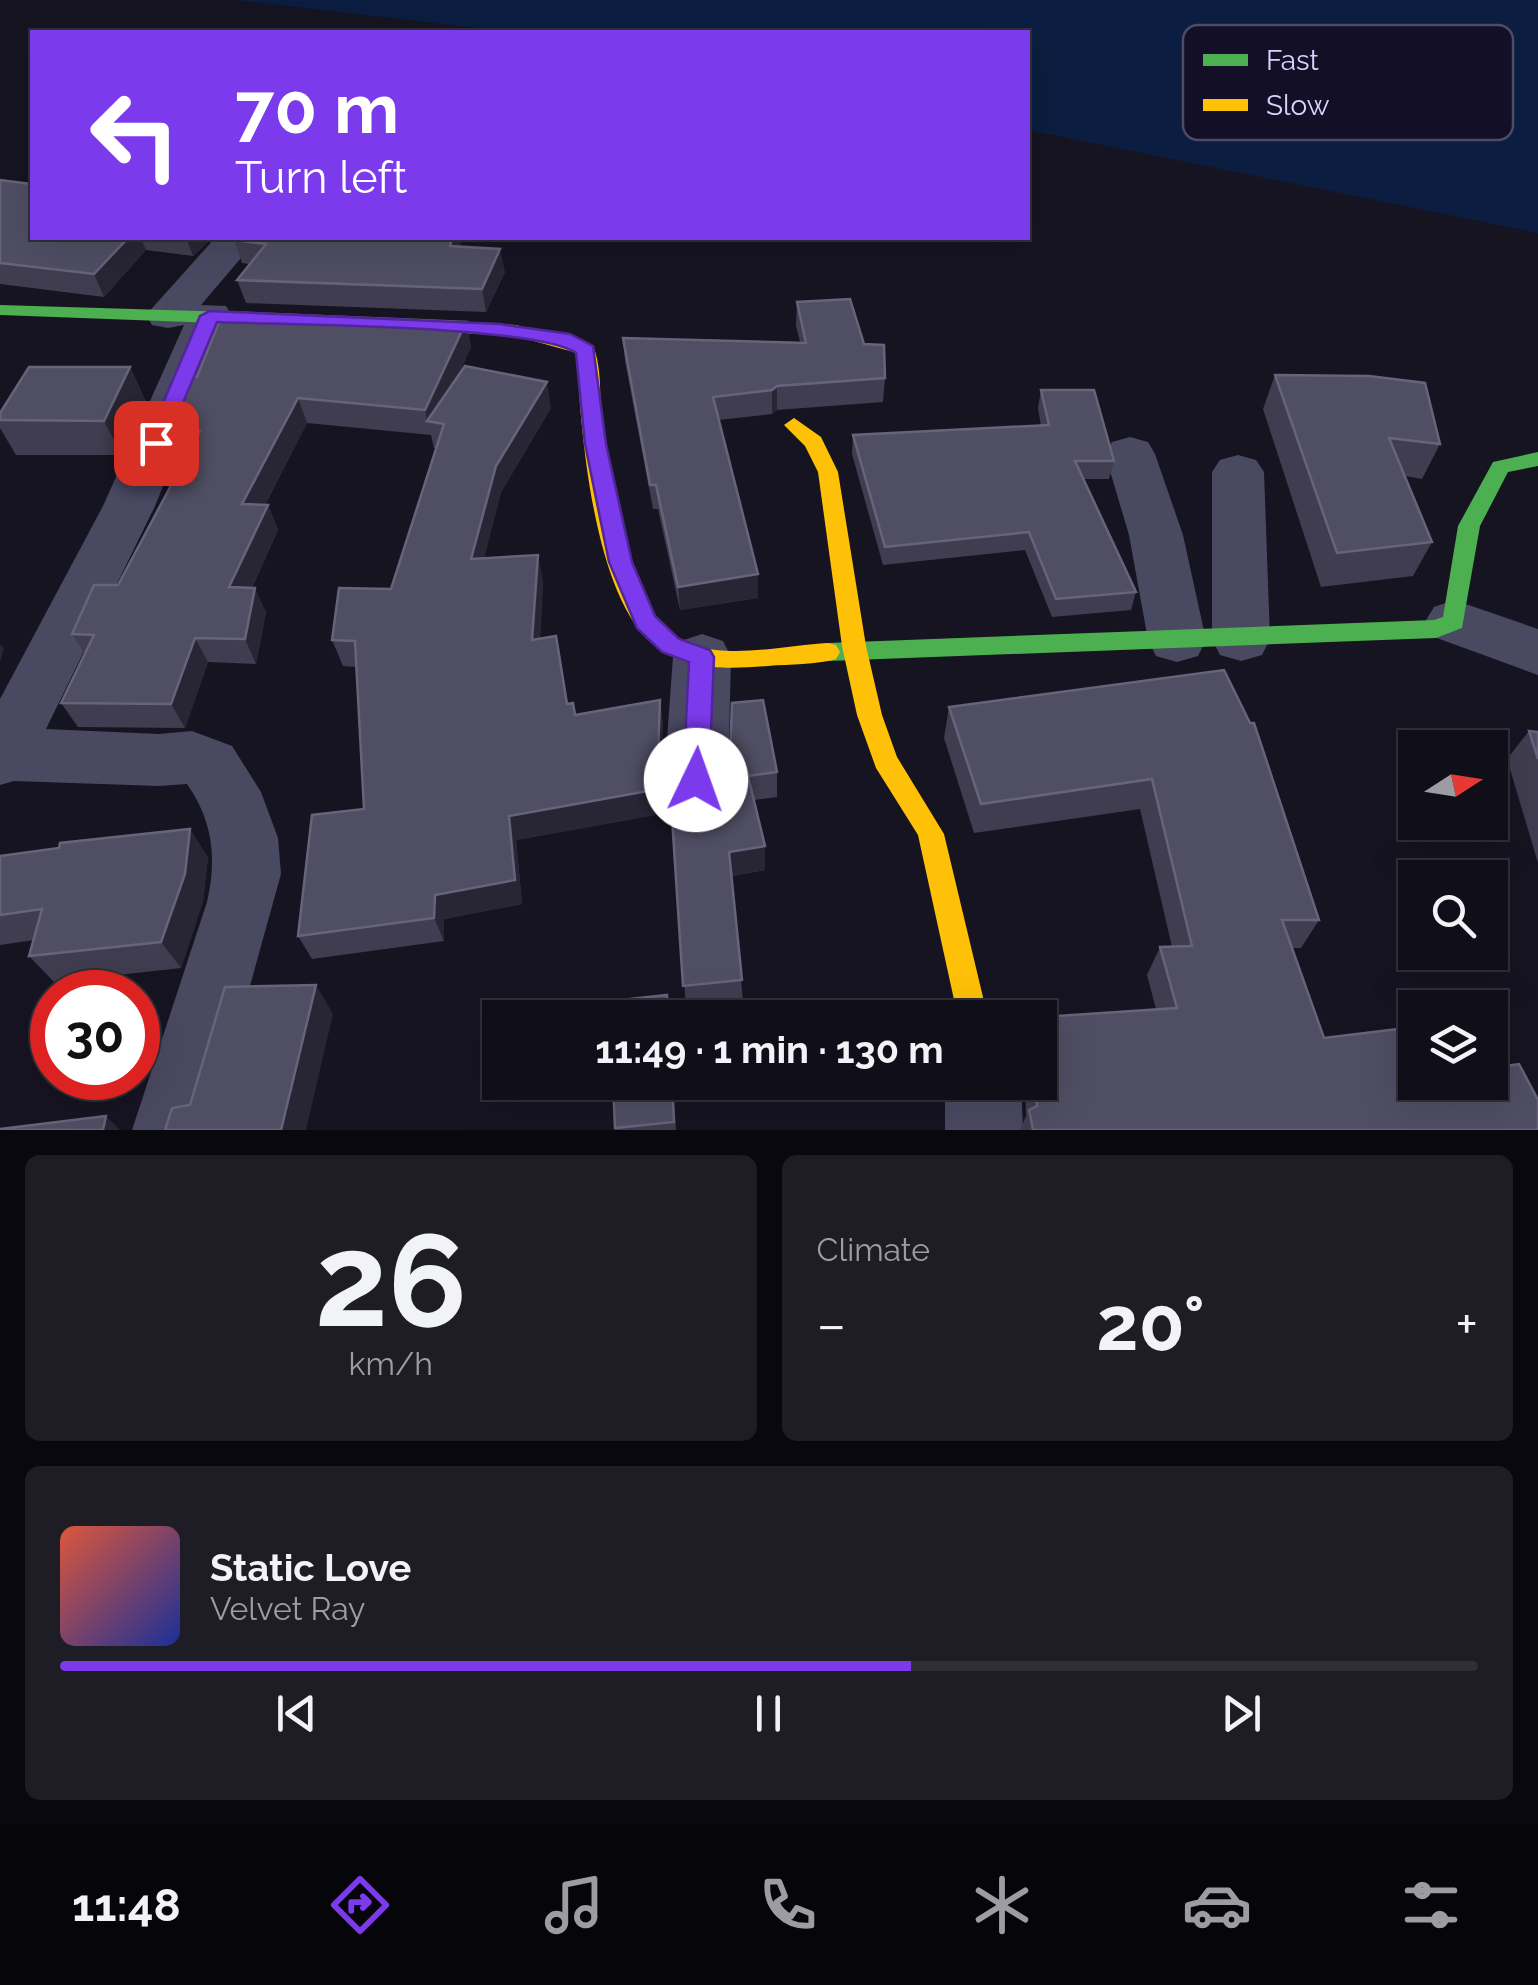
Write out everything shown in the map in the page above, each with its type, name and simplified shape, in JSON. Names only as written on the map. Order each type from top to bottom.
[{"type":"street","points":[[171,1130],[242,902],[246,856],[239,814],[210,765],[192,757],[159,760],[2,756],[129,506],[189,316],[236,240]]},
{"type":"street","points":[[0,310],[326,322]]},
{"type":"street","points":[[364,324],[500,330],[570,340],[586,350],[596,444],[620,562],[646,622],[671,645],[702,657],[1436,629],[1454,622],[1538,652]]},
{"type":"street","points":[[794,425],[814,442],[828,472],[860,650],[862,684],[880,749],[896,785],[922,814],[931,834],[969,1000]]},
{"type":"street","points":[[1130,454],[1156,536],[1177,640]]},
{"type":"street","points":[[1454,622],[1459,570],[1474,506],[1500,467],[1538,459]]},
{"type":"street","points":[[1238,472],[1241,638]]},
{"type":"street","points":[[696,780],[702,657]]},
{"type":"street","points":[[983,1100],[984,1130]]},
{"type":"water","points":[[237,0],[1538,0],[1538,233],[1030,130],[1030,30],[494,30]]},
{"type":"building","points":[[0,180],[30,184],[30,240],[126,240],[94,274],[0,263]]},
{"type":"building","points":[[234,240],[452,240],[450,246],[500,249],[482,289],[237,280],[266,244]]},
{"type":"building","points":[[850,299],[864,344],[884,345],[885,378],[777,386],[772,390],[713,397],[758,574],[678,587],[656,485],[650,485],[623,338],[806,343],[797,302]]},
{"type":"building","points":[[223,312],[466,322],[425,410],[298,398],[242,504],[268,505],[229,587],[255,588],[245,639],[195,638],[171,704],[61,703],[94,635],[72,634],[94,585],[118,585],[200,431],[168,430],[191,377],[197,377]]},
{"type":"building","points":[[465,366],[547,382],[496,466],[471,559],[538,555],[532,640],[556,636],[567,704],[573,703],[575,715],[660,700],[658,756],[669,778],[695,786],[719,778],[730,756],[732,703],[763,700],[777,772],[748,776],[765,846],[729,852],[742,980],[683,986],[670,787],[509,816],[515,880],[435,895],[434,918],[298,936],[312,815],[364,809],[355,641],[332,640],[339,588],[391,589],[444,424],[427,421]]},
{"type":"building","points":[[29,367],[130,367],[104,421],[0,420],[0,413]]},
{"type":"building","points":[[1275,375],[1369,376],[1425,383],[1440,444],[1389,438],[1432,542],[1337,553]]},
{"type":"building","points":[[1041,390],[1094,390],[1114,461],[1075,461],[1136,592],[1056,599],[1029,532],[885,547],[853,435],[1049,425]]},
{"type":"building","points":[[1224,670],[1250,723],[1254,723],[1319,920],[1282,920],[1324,1038],[1398,1029],[1398,1100],[1508,1100],[1508,1066],[1519,1064],[1538,1100],[1538,1130],[1033,1130],[1029,1110],[1037,1106],[1037,1100],[1057,1100],[1057,1016],[1177,1008],[1160,947],[1192,946],[1152,779],[981,804],[949,707]]},
{"type":"building","points":[[1529,731],[1538,732],[1538,759]]},
{"type":"building","points":[[190,829],[185,874],[161,942],[29,956],[42,909],[0,915],[0,856],[59,848],[60,843]]},
{"type":"building","points":[[316,985],[281,1130],[165,1130],[172,1108],[190,1105],[225,987]]},
{"type":"building","points":[[667,995],[667,1000],[620,1000]]},
{"type":"building","points":[[614,1100],[673,1100],[674,1122],[615,1128]]},
{"type":"building","points":[[106,1116],[103,1130],[0,1130],[0,1129]]},
{"type":"traffic: fast","points":[[0,310],[297,320]]},
{"type":"traffic: fast","points":[[828,652],[1436,629],[1454,622],[1469,526],[1500,467],[1538,459]]},
{"type":"traffic: slow","points":[[393,325],[516,330],[586,350],[595,453],[610,530],[620,566],[648,624],[670,644],[710,658],[828,652]]},
{"type":"traffic: slow","points":[[794,425],[814,442],[828,472],[854,646],[869,715],[885,760],[931,834],[969,1000]]},
{"type":"route","points":[[156,443],[210,316],[500,330],[570,340],[586,350],[585,370],[596,444],[620,562],[646,622],[671,645],[702,657],[696,780]]}]
